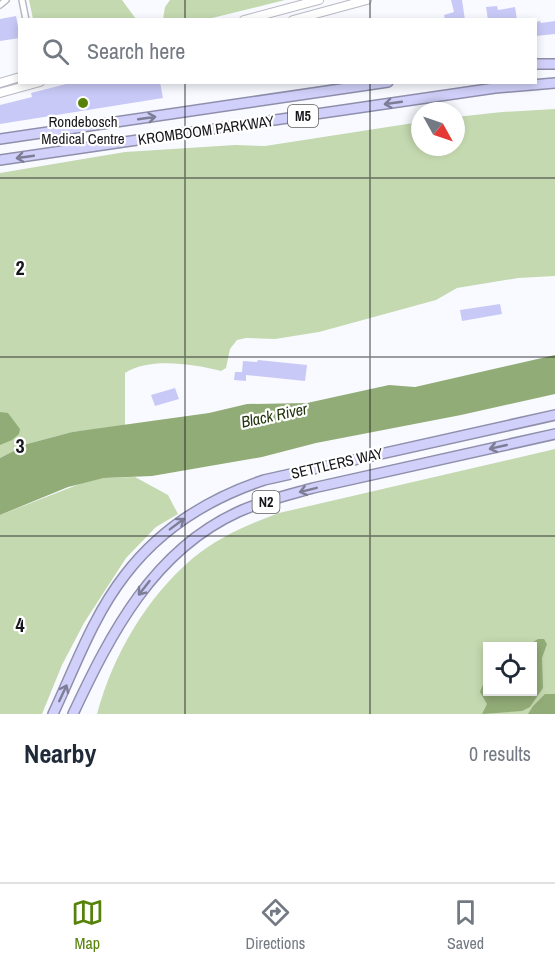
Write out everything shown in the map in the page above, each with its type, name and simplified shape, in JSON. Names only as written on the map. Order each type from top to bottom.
[{"type":"highway","points":[[537,64],[555,64]]},
{"type":"highway","name":"KROMBOOM PARKWAY","points":[[0,160],[495,88],[555,83]]},
{"type":"highway","name":"KROMBOOM PARKWAY","points":[[0,139],[374,84]]},
{"type":"highway","name":"SETTLERS WAY","points":[[53,714],[100,614],[124,575],[150,546],[203,506],[231,491],[264,480],[555,415]]},
{"type":"highway","name":"SETTLERS WAY","points":[[73,714],[117,627],[141,591],[166,562],[216,523],[240,511],[304,490],[555,434]]},
{"type":"main road","points":[[252,18],[319,0]]},
{"type":"main road","points":[[300,18],[367,0]]},
{"type":"main road","points":[[0,83],[18,78]]},
{"type":"main road","points":[[0,93],[34,84]]},
{"type":"street","points":[[0,4],[6,0]]},
{"type":"street","points":[[22,0],[26,18]]},
{"type":"shaded area","points":[[29,0],[122,0],[135,18],[33,18]]},
{"type":"shaded area","points":[[170,0],[285,0],[212,18],[163,18],[165,7]]},
{"type":"shaded area","points":[[555,109],[555,276],[518,278],[457,288],[436,300],[319,332],[275,339],[237,340],[230,349],[226,368],[221,371],[172,363],[135,368],[125,373],[125,426],[72,432],[27,444],[0,458],[0,173],[125,152],[235,145],[265,146],[411,123],[411,156],[465,156],[465,116]]},
{"type":"shaded area","points":[[555,449],[555,714],[97,714],[122,649],[146,609],[160,591],[193,558],[223,537],[279,513]]},
{"type":"shaded area","points":[[135,477],[168,495],[178,514],[156,527],[126,558],[84,623],[62,665],[42,714],[0,714],[0,515],[82,483],[104,478]]},
{"type":"water","name":"Black River","points":[[555,355],[555,394],[316,443],[262,457],[152,476],[104,478],[68,487],[0,515],[0,458],[27,444],[72,432],[209,413],[247,404],[307,403],[389,385],[415,387]]},
{"type":"water","points":[[0,412],[8,413],[20,429],[19,434],[12,440],[0,445]]},
{"type":"water","points":[[544,639],[547,644],[542,658],[543,688],[530,707],[522,711],[482,714],[487,704],[480,692],[483,685],[483,696],[537,696],[537,642],[533,642]]},
{"type":"water","points":[[545,694],[555,694],[555,714],[528,714],[533,706]]},
{"type":"building","points":[[451,0],[462,0],[465,18],[445,18],[444,15],[454,12]]},
{"type":"building","points":[[497,6],[498,10],[515,7],[517,18],[488,18],[486,7]]},
{"type":"building","points":[[16,16],[18,38],[0,41],[0,19]]},
{"type":"building","points":[[555,21],[555,34],[537,36],[537,22]]},
{"type":"building","name":"Rondebosch Medical Centre","points":[[66,84],[160,84],[163,98],[0,124],[0,105],[32,97],[31,93]]},
{"type":"building","points":[[500,304],[502,314],[462,321],[460,310]]},
{"type":"building","points":[[258,360],[307,365],[305,381],[246,375],[246,381],[234,380],[235,372],[242,372],[243,361],[257,362]]},
{"type":"building","points":[[175,388],[179,399],[155,406],[151,395]]},
{"type":"place","name":"Rondebosch Medical Centre","points":[[83,103]]}]
